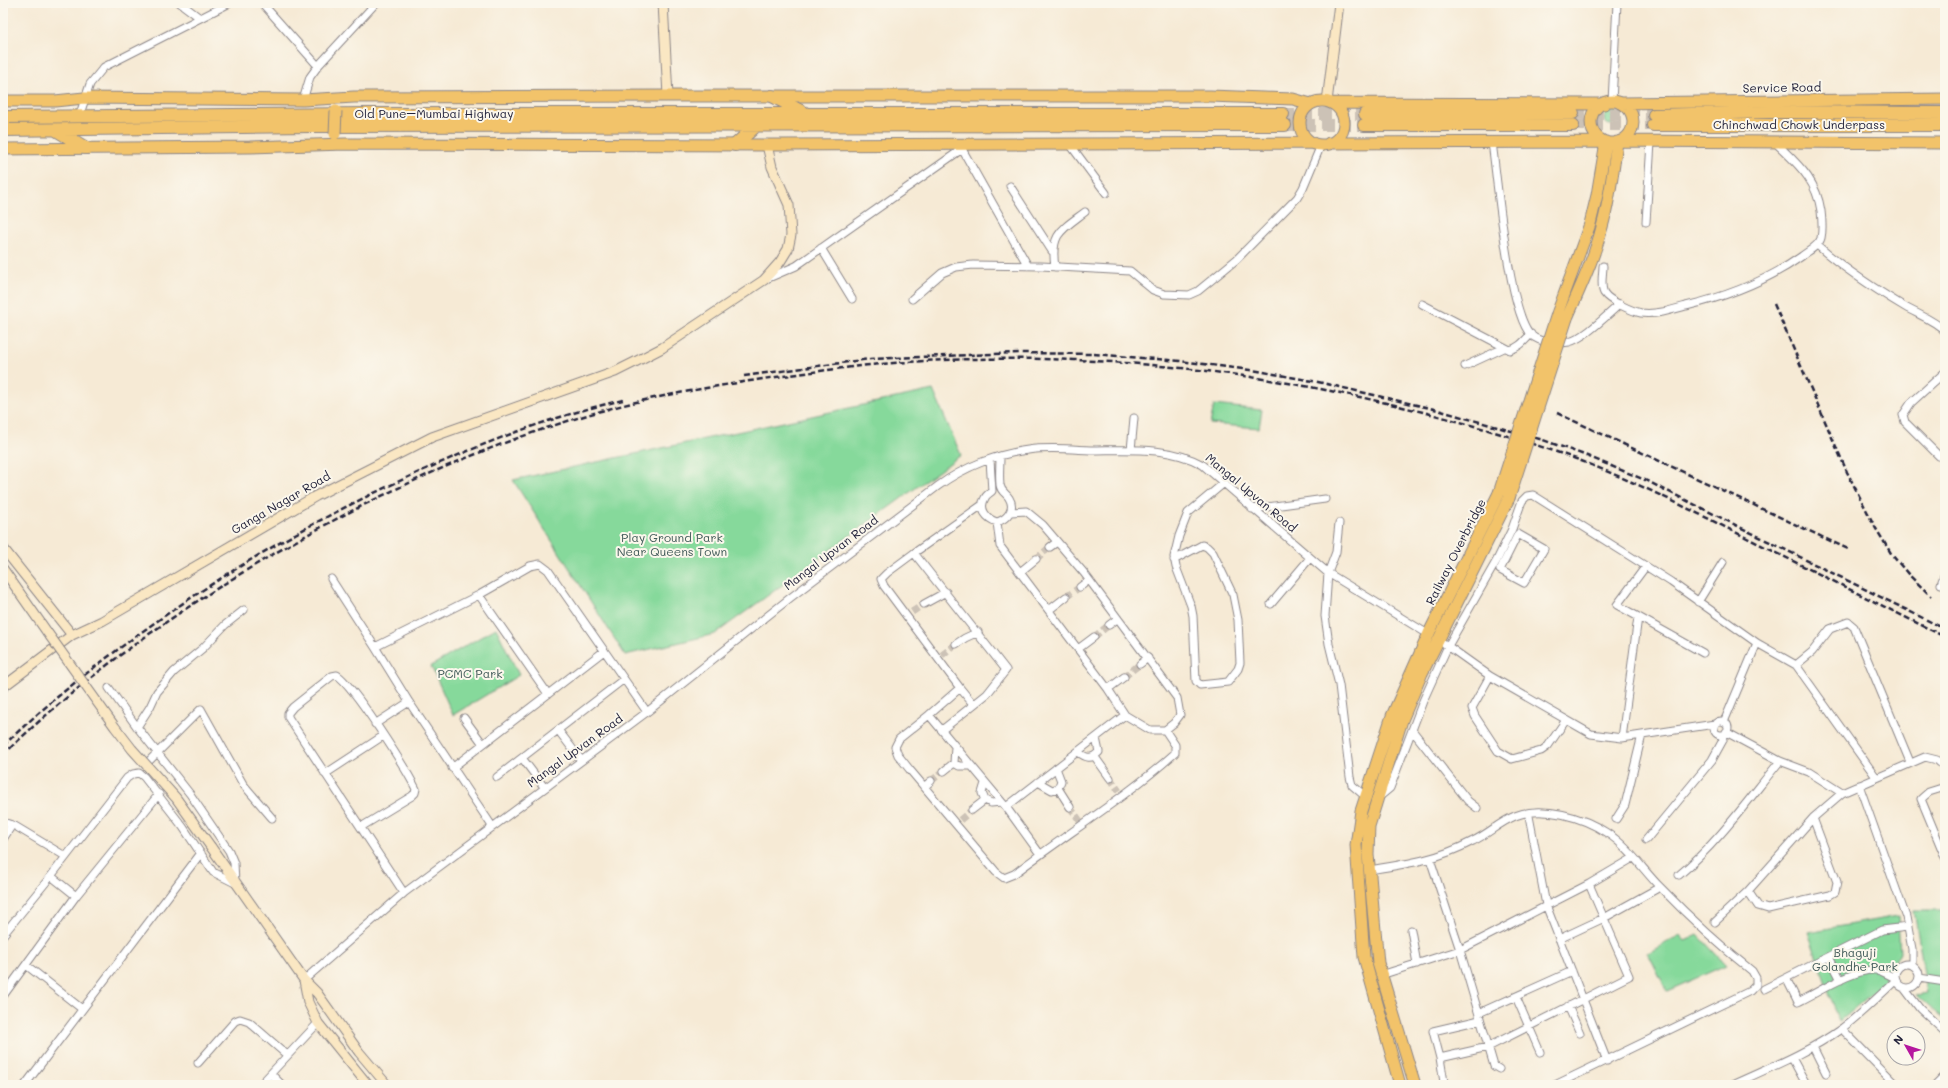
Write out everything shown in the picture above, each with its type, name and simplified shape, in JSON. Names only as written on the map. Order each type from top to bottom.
[{"type":"highway","points":[[772,96],[807,113]]},
{"type":"highway","name":"Chinchwad Chowk Underpass","points":[[1945,113],[1769,112],[1654,120],[1945,125]]},
{"type":"highway","name":"Old Pune–Mumbai Highway","points":[[3,117],[807,113],[1284,120],[757,126],[219,126],[3,130]]},
{"type":"highway","points":[[1364,120],[1573,119]]},
{"type":"highway","points":[[735,145],[757,126]]},
{"type":"highway","points":[[55,130],[86,148]]},
{"type":"main road","points":[[663,3],[668,96]]},
{"type":"main road","points":[[1329,102],[1339,3]]},
{"type":"main road","points":[[3,101],[55,101],[84,98],[303,100],[337,98],[668,96],[1210,96],[1293,99],[1311,104]]},
{"type":"main road","points":[[334,139],[337,98]]},
{"type":"main road","name":"Service Road","points":[[1329,102],[1612,103],[1945,99]]},
{"type":"main road","points":[[1319,101],[1329,102],[1341,112],[1344,124],[1340,136],[1321,144],[1303,134],[1300,126],[1302,114],[1311,104],[1319,101]]},
{"type":"main road","points":[[1612,103],[1629,111],[1633,122],[1629,134],[1612,142],[1595,134],[1591,123],[1595,111],[1612,103]]},
{"type":"main road","points":[[3,149],[250,147],[334,139],[963,147],[975,143],[1945,143]]},
{"type":"main road","name":"Railway Overbridge","points":[[1371,798],[1422,673],[1504,496],[1562,316],[1590,264],[1602,228],[1609,199],[1612,142]]},
{"type":"main road","name":"Ganga Nagar Road","points":[[3,687],[72,635],[102,621],[348,479],[432,437],[615,372],[662,348],[764,280],[780,262],[788,249],[791,235],[789,205],[772,167],[767,145]]},
{"type":"main road","points":[[3,548],[72,635]]},
{"type":"main road","points":[[3,569],[115,727],[176,798],[304,980],[317,993],[360,1052],[387,1085]]},
{"type":"main road","points":[[1371,798],[1369,826],[1369,870],[1375,944],[1381,975],[1415,1085]]},
{"type":"main road","points":[[1371,798],[1358,827],[1356,844],[1362,942],[1368,975],[1400,1085]]},
{"type":"main road","points":[[304,980],[308,1002],[318,1023],[368,1085]]},
{"type":"street","points":[[180,3],[200,18]]},
{"type":"street","points":[[79,117],[84,98],[90,84],[104,67],[230,3]]},
{"type":"street","points":[[263,3],[318,66]]},
{"type":"street","points":[[303,100],[310,77],[318,66],[376,3]]},
{"type":"street","points":[[1612,103],[1617,3]]},
{"type":"street","points":[[1492,142],[1505,244],[1523,323],[1530,334],[1542,341],[1555,343],[1570,342],[1587,332],[1620,304]]},
{"type":"street","points":[[1646,222],[1651,142]]},
{"type":"street","points":[[1603,266],[1604,293],[1620,304],[1641,313],[1664,312],[1738,292],[1789,265],[1817,245],[1821,238],[1822,222],[1816,190],[1806,172],[1775,142]]},
{"type":"street","points":[[1069,143],[1106,193]]},
{"type":"street","points":[[912,300],[942,273],[956,267],[973,265],[1055,266],[1130,271],[1153,290],[1164,294],[1192,295],[1237,259],[1297,198],[1303,188],[1321,144]]},
{"type":"street","points":[[764,280],[796,266],[963,147],[1028,266]]},
{"type":"street","points":[[1010,186],[1052,251],[1055,266]]},
{"type":"street","points":[[1052,251],[1054,244],[1063,228],[1085,212]]},
{"type":"street","points":[[1817,245],[1842,266],[1945,331]]},
{"type":"street","points":[[821,248],[852,299]]},
{"type":"street","points":[[1422,304],[1510,350],[1516,348],[1530,334]]},
{"type":"street","points":[[1465,366],[1504,348]]},
{"type":"street","points":[[1939,456],[1905,422],[1903,415],[1911,403],[1945,372]]},
{"type":"street","points":[[1132,450],[1134,418]]},
{"type":"street","name":"Mangal Upvan Road","points":[[304,980],[404,893],[544,787],[647,712],[790,598],[942,483],[957,473],[1000,456],[1028,450],[1132,450],[1168,453],[1191,459],[1203,465],[1252,509],[1328,573],[1423,631]]},
{"type":"street","points":[[997,522],[1011,512],[1012,505],[1009,498],[1002,491],[1000,486],[1000,456]]},
{"type":"street","points":[[990,460],[992,491],[984,498],[982,505],[983,512],[987,517],[997,522]]},
{"type":"street","points":[[1174,560],[1202,545],[1208,547],[1213,553],[1233,596],[1238,620],[1240,663],[1238,669],[1228,682],[1200,685],[1196,681],[1192,611],[1174,560],[1179,536],[1188,514],[1224,483]]},
{"type":"street","points":[[1340,523],[1336,552],[1328,573],[1325,616],[1326,631],[1339,685],[1352,785],[1371,798],[1390,788],[1445,644],[1504,554],[1518,534],[1544,549],[1524,583],[1500,570],[1504,554],[1522,501],[1527,496],[1533,495],[1646,566],[1757,643],[1796,665],[1876,777]]},
{"type":"street","points":[[1252,509],[1325,499]]},
{"type":"street","points":[[973,704],[960,688],[940,656],[909,614],[884,586],[881,579],[914,553],[982,505]]},
{"type":"street","points":[[997,522],[1000,546],[1108,689],[1125,716],[1150,730],[1165,730],[1174,723],[1180,715],[1176,698],[1148,658],[1089,580],[1043,525],[1026,511],[1011,512]]},
{"type":"street","points":[[1050,547],[1057,542]]},
{"type":"street","points":[[914,553],[978,632],[1006,670],[992,689],[942,730]]},
{"type":"street","points":[[1271,604],[1310,558]]},
{"type":"street","points":[[1020,572],[1036,559]]},
{"type":"street","points":[[1698,602],[1723,562]]},
{"type":"street","points":[[375,647],[479,595],[530,566],[540,564],[548,570],[647,712]]},
{"type":"street","points":[[1646,566],[1617,605],[1703,653]]},
{"type":"street","points":[[1941,584],[1945,573]]},
{"type":"street","points":[[331,579],[452,768],[492,826]]},
{"type":"street","points":[[1080,587],[1089,580]]},
{"type":"street","points":[[933,598],[940,585]]},
{"type":"street","points":[[924,604],[946,592]]},
{"type":"street","points":[[479,595],[548,694]]},
{"type":"street","points":[[1049,610],[1066,597]]},
{"type":"street","points":[[137,727],[150,707],[157,692],[174,672],[203,648],[225,625],[244,610]]},
{"type":"street","points":[[1622,738],[1638,617]]},
{"type":"street","points":[[1109,625],[1117,619]]},
{"type":"street","points":[[1796,665],[1812,652],[1830,629],[1848,622],[1854,627],[1910,762]]},
{"type":"street","points":[[965,638],[972,625]]},
{"type":"street","points":[[956,644],[978,632]]},
{"type":"street","points":[[1078,649],[1094,637]]},
{"type":"street","points":[[1724,722],[1757,643]]},
{"type":"street","points":[[1445,644],[1490,676],[1591,734],[1622,738],[1715,724],[1719,721],[1724,722]]},
{"type":"street","points":[[452,768],[604,651]]},
{"type":"street","points":[[1140,664],[1148,658]]},
{"type":"street","points":[[361,827],[415,793],[414,786],[376,724],[346,681],[337,675],[332,676],[289,710],[288,717],[404,893]]},
{"type":"street","points":[[1490,676],[1472,708],[1475,716],[1494,745],[1505,756],[1512,759],[1542,751],[1548,746],[1566,720]]},
{"type":"street","points":[[1108,689],[1124,677]]},
{"type":"street","points":[[497,777],[624,679]]},
{"type":"street","points":[[3,934],[51,876],[126,778],[133,774],[139,773],[159,794],[213,872],[235,883],[234,863],[229,851],[190,794],[137,727],[109,688]]},
{"type":"street","points":[[960,688],[900,739],[895,747],[898,755],[924,787],[958,822],[996,872],[1004,878],[1014,874],[1175,753],[1175,745],[1165,730]]},
{"type":"street","points":[[376,724],[409,702]]},
{"type":"street","points":[[146,764],[202,709],[243,784],[272,818]]},
{"type":"street","points":[[929,715],[986,783],[1040,854]]},
{"type":"street","points":[[986,783],[982,793],[985,800],[991,803],[1003,805],[1038,782],[1125,716]]},
{"type":"street","points":[[464,718],[483,744]]},
{"type":"street","points":[[1646,840],[1712,760],[1724,740],[1724,733],[1727,726],[1724,722]]},
{"type":"street","points":[[1715,724],[1715,732],[1724,733],[1780,761],[1809,772],[1842,793]]},
{"type":"street","points":[[558,730],[581,760]]},
{"type":"street","points":[[1412,730],[1468,801],[1477,808]]},
{"type":"street","points":[[1616,820],[1625,805],[1642,735]]},
{"type":"street","points":[[325,774],[383,736]]},
{"type":"street","points":[[1078,752],[1084,757],[1095,757],[1099,752],[1096,738]]},
{"type":"street","points":[[944,771],[954,763],[955,747]]},
{"type":"street","points":[[1095,757],[1110,778]]},
{"type":"street","points":[[1715,922],[1748,891],[1813,818],[1842,793],[1910,762],[1926,757],[1931,757],[1945,767]]},
{"type":"street","points":[[522,758],[544,787]]},
{"type":"street","points":[[1679,875],[1696,862],[1716,840],[1780,761]]},
{"type":"street","points":[[954,763],[959,766],[971,766]]},
{"type":"street","points":[[1056,768],[1060,781],[1058,788],[1070,807]]},
{"type":"street","points":[[924,787],[931,781]]},
{"type":"street","points":[[1038,782],[1052,790],[1058,788]]},
{"type":"street","points":[[1858,785],[1906,917],[1912,949],[1912,964],[1918,971],[1919,978],[1914,986],[1904,988]]},
{"type":"street","points":[[1945,787],[1929,792],[1921,799],[1945,857]]},
{"type":"street","points":[[3,996],[76,896],[159,794]]},
{"type":"street","points":[[972,810],[985,800]]},
{"type":"street","points":[[1369,870],[1443,856],[1475,841],[1515,816],[1539,812],[1569,817],[1586,822],[1607,833],[1714,941],[1752,971],[1756,978],[1756,985],[1750,991],[1555,1085]]},
{"type":"street","points":[[1529,816],[1546,905],[1607,1060]]},
{"type":"street","points":[[1748,891],[1758,906],[1768,909],[1830,895],[1835,892],[1837,882],[1813,818]]},
{"type":"street","points":[[3,822],[65,856]]},
{"type":"street","points":[[3,839],[12,826]]},
{"type":"street","points":[[24,1085],[201,853]]},
{"type":"street","points":[[1381,975],[1460,950],[1589,884],[1633,858]]},
{"type":"street","points":[[1430,859],[1460,950],[1494,1066],[1499,1069]]},
{"type":"street","points":[[51,876],[76,896]]},
{"type":"street","points":[[1440,1058],[1488,1046],[1629,976],[1589,884]]},
{"type":"street","points":[[1559,939],[1604,918],[1660,887]]},
{"type":"street","points":[[1764,990],[1882,930],[1908,927]]},
{"type":"street","points":[[1411,930],[1417,964]]},
{"type":"street","points":[[1829,957],[1841,980]]},
{"type":"street","points":[[1732,1085],[1792,1058],[1842,1029],[1895,979],[1895,971],[1900,965],[1912,964]]},
{"type":"street","points":[[26,965],[82,1009]]},
{"type":"street","points":[[1786,978],[1798,1002],[1856,972],[1874,970],[1881,971],[1895,979],[1920,1009],[1945,1032]]},
{"type":"street","points":[[1444,1082],[1433,1031],[1480,1017],[1516,997],[1572,971]]},
{"type":"street","points":[[1919,978],[1945,982]]},
{"type":"street","points":[[1516,997],[1540,1052]]},
{"type":"street","points":[[1568,1006],[1580,1033]]},
{"type":"street","points":[[198,1063],[235,1021],[240,1019],[249,1022],[288,1055]]},
{"type":"street","points":[[260,1085],[318,1023]]},
{"type":"street","points":[[1842,1029],[1897,1085]]},
{"type":"street","points":[[1813,1047],[1826,1072]]},
{"type":"street","points":[[1792,1058],[1805,1082]]},
{"type":"street","points":[[271,1074],[282,1085]]},
{"type":"street","points":[[1936,1085],[1945,1076]]},
{"type":"green space","points":[[1608,111],[1614,111],[1618,115],[1618,121],[1614,125],[1608,125],[1604,121],[1604,115]]},
{"type":"green space","name":"Play Ground Park Near Queens Town","points":[[933,390],[961,455],[715,634],[625,655],[513,480]]},
{"type":"green space","points":[[1214,405],[1262,410],[1259,428],[1210,424]]},
{"type":"green space","name":"PCMC Park","points":[[496,628],[519,675],[453,715],[431,666]]},
{"type":"green space","points":[[1914,910],[1945,910],[1945,1021],[1916,995],[1927,993]]},
{"type":"green space","name":"Bhaguji Golandhe Park","points":[[1898,916],[1900,953],[1881,986],[1839,1021],[1808,932]]},
{"type":"green space","points":[[1680,935],[1685,941],[1698,935],[1726,965],[1667,991],[1648,953]]},
{"type":"tunnel","points":[[1573,113],[1654,115]]},
{"type":"tunnel","points":[[1283,114],[1365,114]]},
{"type":"tunnel","points":[[1285,125],[1364,125]]},
{"type":"tunnel","points":[[1573,125],[1653,125]]},
{"type":"tunnel","points":[[1036,559],[1050,547]]},
{"type":"tunnel","points":[[1066,597],[1080,587]]},
{"type":"tunnel","points":[[912,612],[924,604]]},
{"type":"tunnel","points":[[1094,637],[1109,625]]},
{"type":"tunnel","points":[[942,655],[956,644]]},
{"type":"tunnel","points":[[1124,677],[1140,664]]},
{"type":"tunnel","points":[[931,781],[944,771]]},
{"type":"tunnel","points":[[1110,778],[1119,791]]},
{"type":"tunnel","points":[[1070,807],[1080,821]]},
{"type":"tunnel","points":[[960,820],[972,810]]},
{"type":"railway","points":[[1774,304],[1847,472],[1875,527],[1892,555],[1909,575],[1931,596]]},
{"type":"railway","points":[[744,376],[870,359],[1019,353],[1093,354],[1180,361],[1258,371],[1318,382],[1434,409],[1543,440],[1587,456],[1645,480],[1945,629]]},
{"type":"railway","points":[[3,755],[61,702],[92,677],[188,607],[255,565],[337,518],[423,477],[466,458],[511,441],[556,425],[622,405],[710,387],[870,365],[956,360],[1041,359],[1127,363],[1212,372],[1297,385],[1380,402],[1463,423],[1571,457],[1648,489],[1945,637]]},
{"type":"railway","points":[[3,746],[86,674],[174,609],[245,563],[318,521],[394,484],[479,446],[550,420],[623,400]]},
{"type":"railway","points":[[1557,413],[1850,550]]}]
